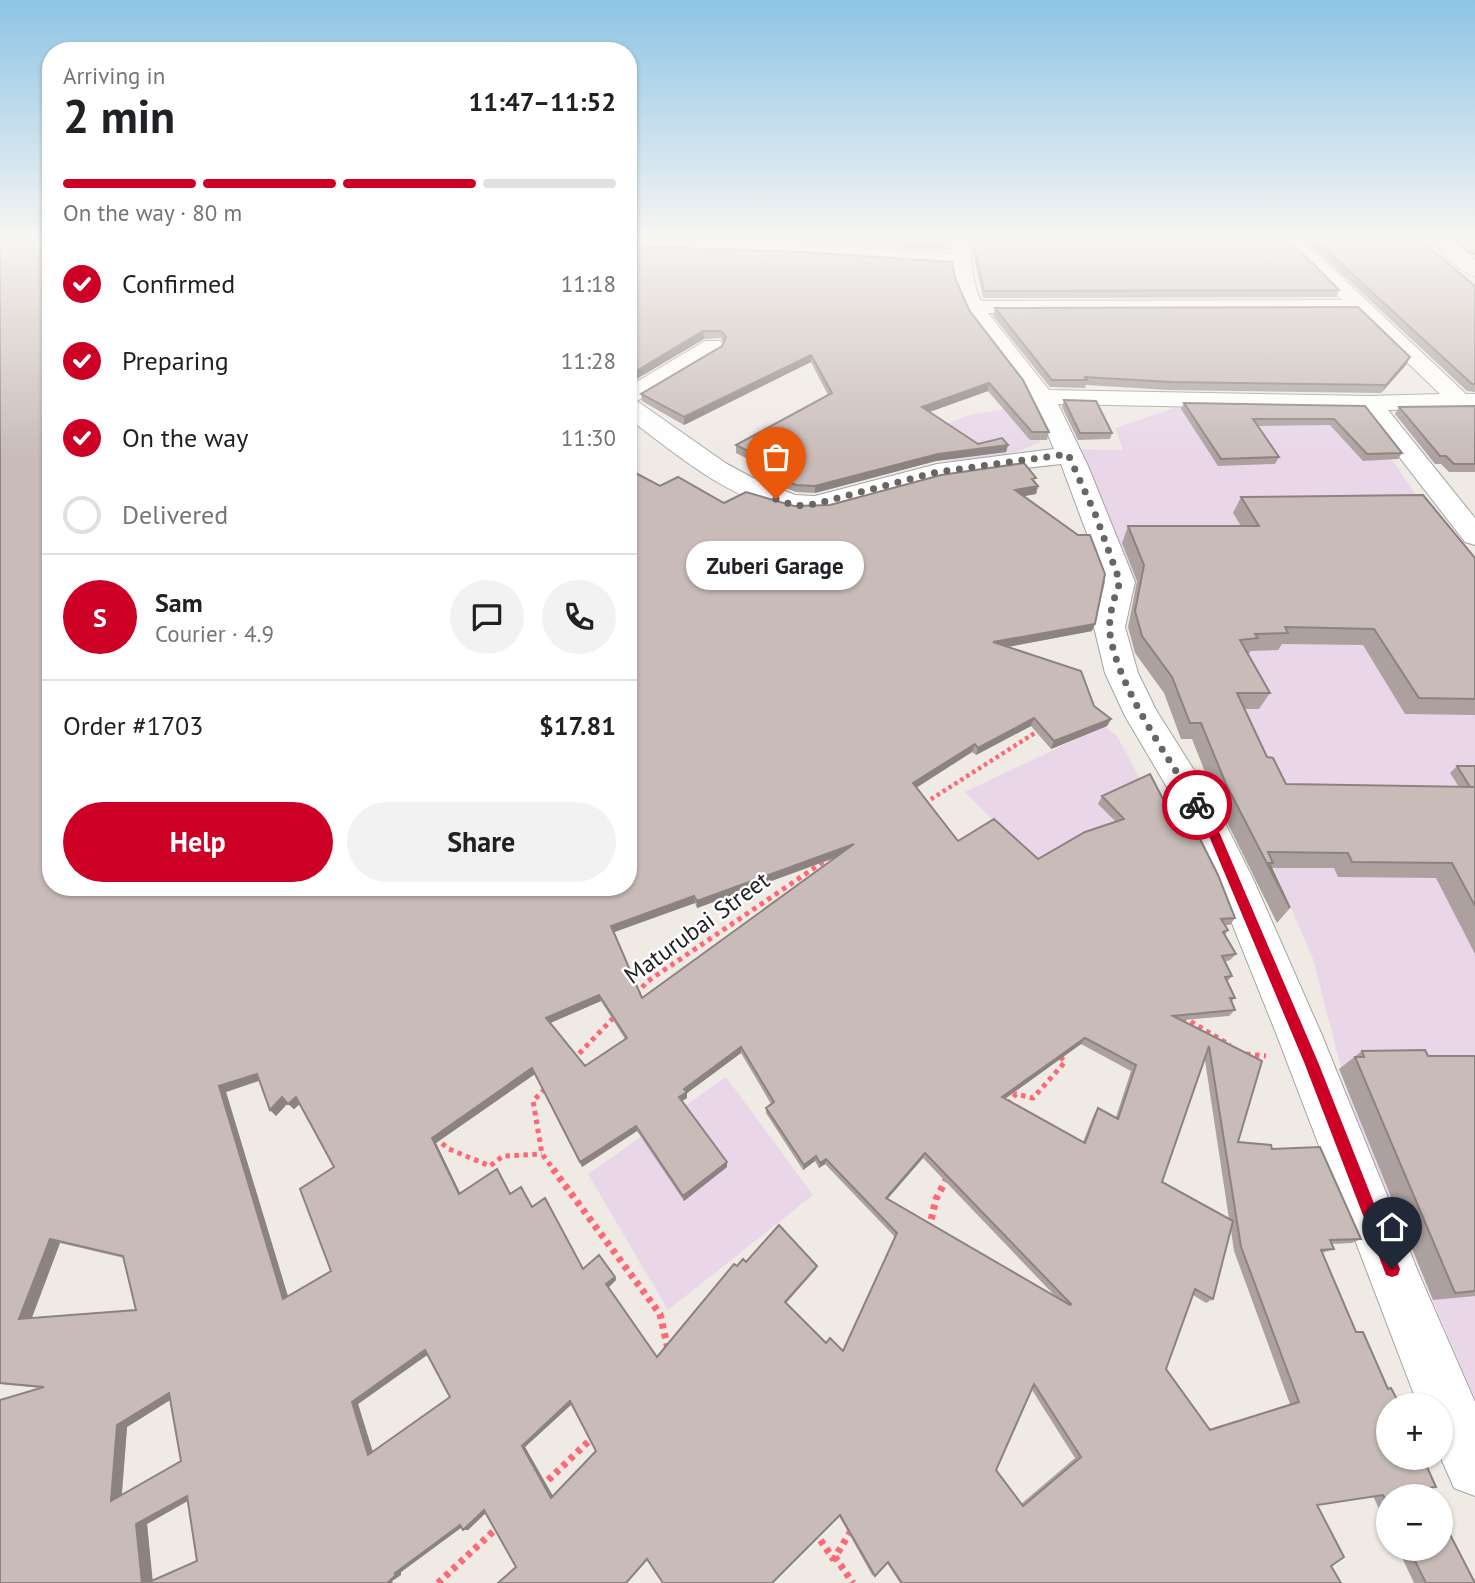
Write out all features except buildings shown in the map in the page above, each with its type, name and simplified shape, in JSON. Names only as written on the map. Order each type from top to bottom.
[{"type":"street","points":[[978,311],[1042,397],[1096,516],[1120,582],[1113,602],[1110,631],[1117,662],[1141,711],[1214,834],[1311,1062],[1442,1399],[1475,1467]]},
{"type":"street","points":[[1365,311],[1468,401]]},
{"type":"street","points":[[637,392],[713,346]]},
{"type":"street","points":[[1042,397],[1370,403],[1468,401]]},
{"type":"street","points":[[1370,403],[1475,536]]},
{"type":"street","points":[[637,412],[696,455],[757,492],[796,506],[815,504],[937,472],[1068,454]]},
{"type":"path","points":[[914,810],[1050,724]]},
{"type":"path","name":"Maturubai Street","points":[[632,998],[648,981],[828,859]]},
{"type":"path","name":"Maturubai Street","points":[[571,1062],[624,1007]]},
{"type":"path","points":[[1179,1014],[1245,1054],[1311,1062]]},
{"type":"path","points":[[999,1114],[1016,1094],[1033,1098],[1065,1062],[1049,1044]]},
{"type":"path","points":[[552,1082],[533,1101],[542,1154],[660,1314],[665,1344],[674,1359]]},
{"type":"path","points":[[428,1127],[434,1137],[449,1149],[490,1166],[503,1156],[542,1154]]},
{"type":"path","points":[[926,1238],[936,1199],[953,1166]]},
{"type":"path","points":[[537,1490],[596,1433]]},
{"type":"path","points":[[438,1583],[508,1518]]},
{"type":"path","points":[[807,1521],[852,1583]]},
{"type":"path","points":[[852,1583],[835,1558],[853,1528]]},
{"type":"shaded area","points":[[1028,405],[1041,442],[1016,452],[957,466],[941,447],[943,425],[973,414]]},
{"type":"shaded area","points":[[1183,405],[1345,410],[1395,464],[1432,519],[1475,572],[1475,812],[1226,814],[1189,729],[1144,655],[1133,581],[1073,449],[1123,450],[1115,428]]},
{"type":"shaded area","points":[[1104,726],[1117,736],[1154,805],[1033,861],[965,792]]},
{"type":"shaded area","points":[[1251,815],[1475,815],[1475,1399],[1353,1114],[1313,959]]},
{"type":"shaded area","points":[[726,1077],[813,1195],[668,1310],[588,1174]]},
{"type":"way so far","points":[[776,499],[796,506],[815,504],[937,472],[1068,454],[1096,516],[1120,582],[1113,602],[1110,631],[1117,662],[1141,711],[1197,805]]},
{"type":"place","name":"Zuberi Garage","points":[[776,499]]},
{"type":"route","points":[[1197,805],[1214,834],[1311,1062],[1392,1269]]}]
